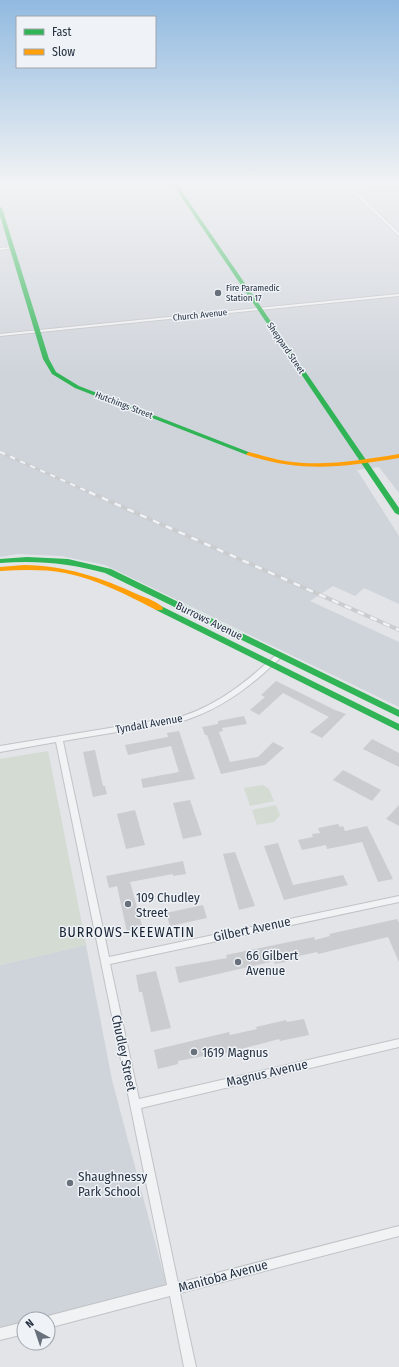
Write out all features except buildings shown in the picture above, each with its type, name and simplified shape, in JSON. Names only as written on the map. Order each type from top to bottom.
[{"type":"street","name":"Sheppard Street","points":[[217,247],[399,513]]},
{"type":"street","points":[[0,248],[12,248]]},
{"type":"street","name":"Hutchings Street","points":[[12,248],[50,369],[55,375],[77,387],[265,460],[309,467],[399,456]]},
{"type":"street","name":"Church Avenue","points":[[0,335],[399,295]]},
{"type":"street","name":"Burrows Avenue","points":[[0,561],[45,558],[82,563],[102,569],[399,714]]},
{"type":"street","name":"Burrows Avenue","points":[[0,569],[45,567],[88,575],[104,581],[399,728]]},
{"type":"street","name":"Tyndall Avenue","points":[[0,749],[183,718],[205,711],[235,694],[279,656]]},
{"type":"street","name":"Chudley Street","points":[[59,739],[190,1367]]},
{"type":"street","name":"Gilbert Avenue","points":[[106,961],[399,899]]},
{"type":"street","name":"Magnus Avenue","points":[[135,1105],[399,1043]]},
{"type":"street","name":"Manitoba Avenue","points":[[56,1320],[399,1231]]},
{"type":"street","points":[[0,1334],[16,1330]]},
{"type":"shaded area","points":[[0,247],[399,247],[399,493],[379,467],[357,470],[399,536],[399,604],[364,588],[355,596],[333,586],[310,601],[399,642],[399,707],[105,565],[61,556],[18,554],[0,557]]},
{"type":"shaded area","points":[[48,751],[86,945],[0,965],[0,759]]},
{"type":"shaded area","points":[[263,785],[269,789],[274,801],[250,806],[244,788]]},
{"type":"shaded area","points":[[276,805],[280,815],[274,822],[257,825],[252,810]]},
{"type":"shaded area","name":"Shaughnessy Park School","points":[[86,945],[112,1080],[167,1287],[56,1316],[56,1311],[16,1311],[16,1327],[0,1331],[0,965]]},
{"type":"railway","points":[[0,452],[91,493]]},
{"type":"railway","points":[[89,492],[399,630]]},
{"type":"traffic: fast","points":[[12,247],[46,359],[54,373],[77,387],[249,454]]},
{"type":"traffic: fast","points":[[217,247],[399,513]]},
{"type":"traffic: fast","points":[[0,561],[27,559],[54,560],[81,564],[108,571],[399,714]]},
{"type":"traffic: fast","points":[[159,608],[399,728]]},
{"type":"traffic: slow","points":[[249,454],[267,460],[304,465],[342,464],[399,456]]},
{"type":"traffic: slow","points":[[0,569],[24,567],[45,568],[83,575],[101,581],[159,608]]},
{"type":"place","name":"Fire Paramedic Station 17","points":[[218,293]]},
{"type":"place","name":"109 Chudley Street","points":[[128,904]]},
{"type":"place","name":"66 Gilbert Avenue","points":[[238,962]]},
{"type":"place","name":"1619 Magnus","points":[[194,1052]]},
{"type":"place","name":"Shaughnessy Park School","points":[[70,1183]]},
{"type":"district","name":"BURROWS–KEEWATIN","points":[[127,932]]}]
